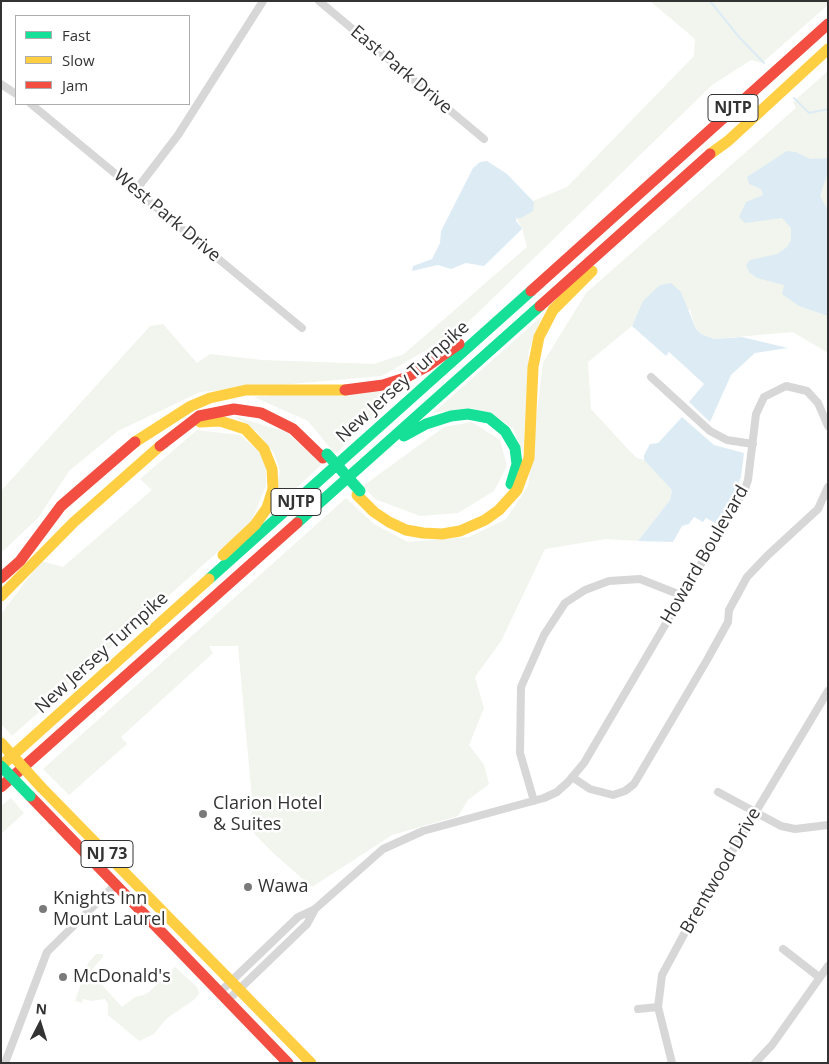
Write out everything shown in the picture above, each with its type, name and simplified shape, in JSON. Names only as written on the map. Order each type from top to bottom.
[{"type":"highway","name":"New Jersey Turnpike","points":[[1,766],[828,24]]},
{"type":"highway","name":"New Jersey Turnpike","points":[[1,787],[714,149],[728,141],[828,49]]},
{"type":"highway","points":[[162,425],[212,406],[234,403],[254,404],[273,410],[292,420],[374,512],[389,522],[406,530],[442,534],[460,531],[484,520],[499,510],[517,490],[527,466],[531,442],[534,358],[539,338],[548,319],[566,296],[728,141]]},
{"type":"highway","points":[[1,578],[20,560],[61,506],[94,476],[128,447],[191,406],[233,392],[265,388],[360,389],[394,382],[416,372],[453,349],[620,201],[673,162]]},
{"type":"highway","points":[[1,585],[174,434],[190,421],[208,413],[234,409],[252,410],[278,419],[325,456]]},
{"type":"highway","points":[[306,515],[321,508],[400,439],[416,429],[444,418],[468,414],[489,418],[506,431],[515,448],[516,471],[506,493],[486,512],[462,524],[431,528],[404,522],[382,510],[358,493]]},
{"type":"highway","points":[[138,644],[172,605],[255,525],[267,508],[274,489],[272,468],[268,455],[255,438],[244,429],[227,422],[207,421],[174,434]]},
{"type":"highway","points":[[1,565],[41,533]]},
{"type":"highway","points":[[1,596],[50,544]]},
{"type":"highway","points":[[1,743],[16,761]]},
{"type":"highway","name":"NJ 73","points":[[1,748],[16,761],[311,1063]]},
{"type":"highway","name":"NJ 73","points":[[1,766],[288,1063]]},
{"type":"street","points":[[136,190],[178,135],[262,1]]},
{"type":"street","name":"East Park Drive","points":[[319,1],[484,138]]},
{"type":"street","points":[[1,84],[15,93]]},
{"type":"street","name":"West Park Drive","points":[[32,105],[302,328]]},
{"type":"street","points":[[651,377],[710,432],[727,440],[752,444]]},
{"type":"street","name":"Howard Boulevard","points":[[224,996],[307,924],[315,909],[383,848],[400,839],[423,831],[534,801],[557,792],[584,763],[745,490],[756,414],[764,397],[786,386],[794,386],[807,391],[818,403],[828,426]]},
{"type":"street","points":[[572,777],[590,789],[614,795],[625,791],[634,784],[728,622],[729,610],[747,577],[818,509],[828,487]]},
{"type":"street","points":[[534,801],[520,752],[521,687],[544,634],[565,603],[585,590],[609,581],[640,579],[683,596]]},
{"type":"street","name":"Brentwood Drive","points":[[672,1063],[658,1007],[660,984],[667,966],[828,691]]},
{"type":"street","points":[[718,792],[755,814],[787,828],[828,825]]},
{"type":"street","points":[[5,1063],[47,952],[116,884]]},
{"type":"street","points":[[783,949],[819,977]]},
{"type":"street","points":[[755,1063],[772,1045],[828,966]]},
{"type":"street","points":[[638,1009],[658,1007]]},
{"type":"shaded area","points":[[650,1],[828,1],[828,5],[762,63],[751,60],[712,85],[459,331],[382,376],[200,392],[118,431],[69,471],[38,518],[1,553],[1,491],[150,326],[163,324],[197,363],[210,354],[263,360],[374,364],[404,354],[527,247],[522,228],[516,218],[532,211],[533,201],[567,187],[694,56],[695,39]]},
{"type":"shaded area","points":[[828,71],[828,353],[793,332],[714,339],[701,334],[696,329],[690,310],[638,312],[632,326],[588,362],[591,409],[637,458],[644,460],[662,477],[672,490],[670,500],[638,541],[606,539],[545,549],[501,641],[475,677],[484,708],[469,745],[484,765],[489,784],[468,800],[458,816],[392,835],[312,887],[273,853],[246,825],[253,810],[238,646],[209,646],[213,653],[121,737],[127,744],[69,795],[43,769],[346,498],[374,524],[408,542],[469,537],[506,519],[528,486],[543,363],[586,293],[796,108],[793,102]]},
{"type":"shaded area","points":[[787,151],[796,152],[810,159],[828,158],[828,172],[820,196],[828,210],[828,316],[799,306],[782,294],[784,285],[757,278],[749,272],[746,265],[750,260],[777,254],[787,247],[791,240],[791,228],[782,218],[745,223],[739,217],[746,202],[763,195],[761,189],[749,184],[747,177]]},
{"type":"shaded area","points":[[487,161],[507,174],[534,202],[533,211],[521,218],[516,218],[516,221],[522,228],[521,230],[484,266],[466,263],[451,269],[438,265],[412,271],[413,266],[432,259],[440,243],[441,231],[473,168],[480,162]]},
{"type":"shaded area","points":[[671,283],[681,292],[696,329],[701,334],[714,339],[742,337],[788,348],[755,353],[731,375],[710,422],[689,402],[704,384],[669,352],[666,356],[632,326],[643,301],[660,285]]},
{"type":"shaded area","points":[[542,316],[529,350],[523,454],[513,428],[493,415],[471,408],[433,413]]},
{"type":"shaded area","points":[[416,378],[335,454],[308,421],[254,397]]},
{"type":"shaded area","points":[[234,416],[286,432],[322,464],[272,511],[280,471],[274,453],[257,432]]},
{"type":"shaded area","points":[[682,417],[714,445],[744,453],[741,477],[733,497],[717,524],[706,518],[703,522],[694,517],[689,524],[682,526],[673,542],[638,541],[670,500],[672,490],[644,460],[644,455],[650,444],[658,443]]},
{"type":"shaded area","points":[[472,422],[500,440],[507,466],[494,491],[458,513],[420,516],[375,499],[363,486],[444,427]]},
{"type":"shaded area","points":[[197,430],[240,435],[266,457],[266,486],[251,522],[12,736],[1,724],[1,614],[41,561],[63,567],[152,490],[140,479]]},
{"type":"shaded area","points":[[11,798],[24,813],[1,834],[1,806]]},
{"type":"shaded area","points":[[96,954],[103,954],[103,957],[91,973],[122,1007],[135,997],[149,992],[175,967],[197,987],[199,993],[195,999],[166,1019],[154,1034],[139,1041],[108,1015],[108,1004],[105,999],[91,1001],[83,999],[82,1003],[75,1001],[88,963]]},
{"type":"waterway","points":[[710,1],[739,37],[764,63]]},
{"type":"waterway","points":[[794,98],[809,113],[828,109]]},
{"type":"traffic: fast","points":[[209,579],[531,291]]},
{"type":"traffic: fast","points":[[297,523],[540,306]]},
{"type":"traffic: fast","points":[[404,436],[426,424],[451,416],[468,414],[489,418],[505,431],[515,448],[517,464],[511,484]]},
{"type":"traffic: fast","points":[[327,454],[360,491]]},
{"type":"traffic: fast","points":[[1,766],[30,796]]},
{"type":"traffic: slow","points":[[710,154],[728,141],[828,49]]},
{"type":"traffic: slow","points":[[357,495],[374,512],[389,522],[406,530],[423,533],[442,534],[460,531],[485,520],[499,510],[517,490],[529,458],[533,367],[539,337],[553,310],[592,271]]},
{"type":"traffic: slow","points":[[135,442],[191,406],[210,398],[246,390],[345,390]]},
{"type":"traffic: slow","points":[[200,422],[220,421],[245,429],[264,449],[272,469],[273,489],[267,508],[255,525],[223,555]]},
{"type":"traffic: slow","points":[[1,596],[74,522],[160,446]]},
{"type":"traffic: slow","points":[[1,766],[209,579]]},
{"type":"traffic: slow","points":[[1,743],[41,787]]},
{"type":"traffic: slow","points":[[41,787],[311,1063]]},
{"type":"traffic: jam","points":[[531,291],[828,24]]},
{"type":"traffic: jam","points":[[540,306],[710,154]]},
{"type":"traffic: jam","points":[[345,390],[383,385],[405,378],[426,367],[459,344]]},
{"type":"traffic: jam","points":[[160,446],[199,416],[234,409],[261,413],[293,429],[323,458]]},
{"type":"traffic: jam","points":[[1,578],[20,561],[61,506],[135,442]]},
{"type":"traffic: jam","points":[[1,787],[297,523]]},
{"type":"traffic: jam","points":[[30,796],[288,1063]]},
{"type":"place","name":"Clarion Hotel & Suites","points":[[203,814]]},
{"type":"place","name":"Wawa","points":[[248,887]]},
{"type":"place","name":"Knights Inn Mount Laurel","points":[[43,909]]},
{"type":"place","name":"McDonald's","points":[[63,977]]}]
